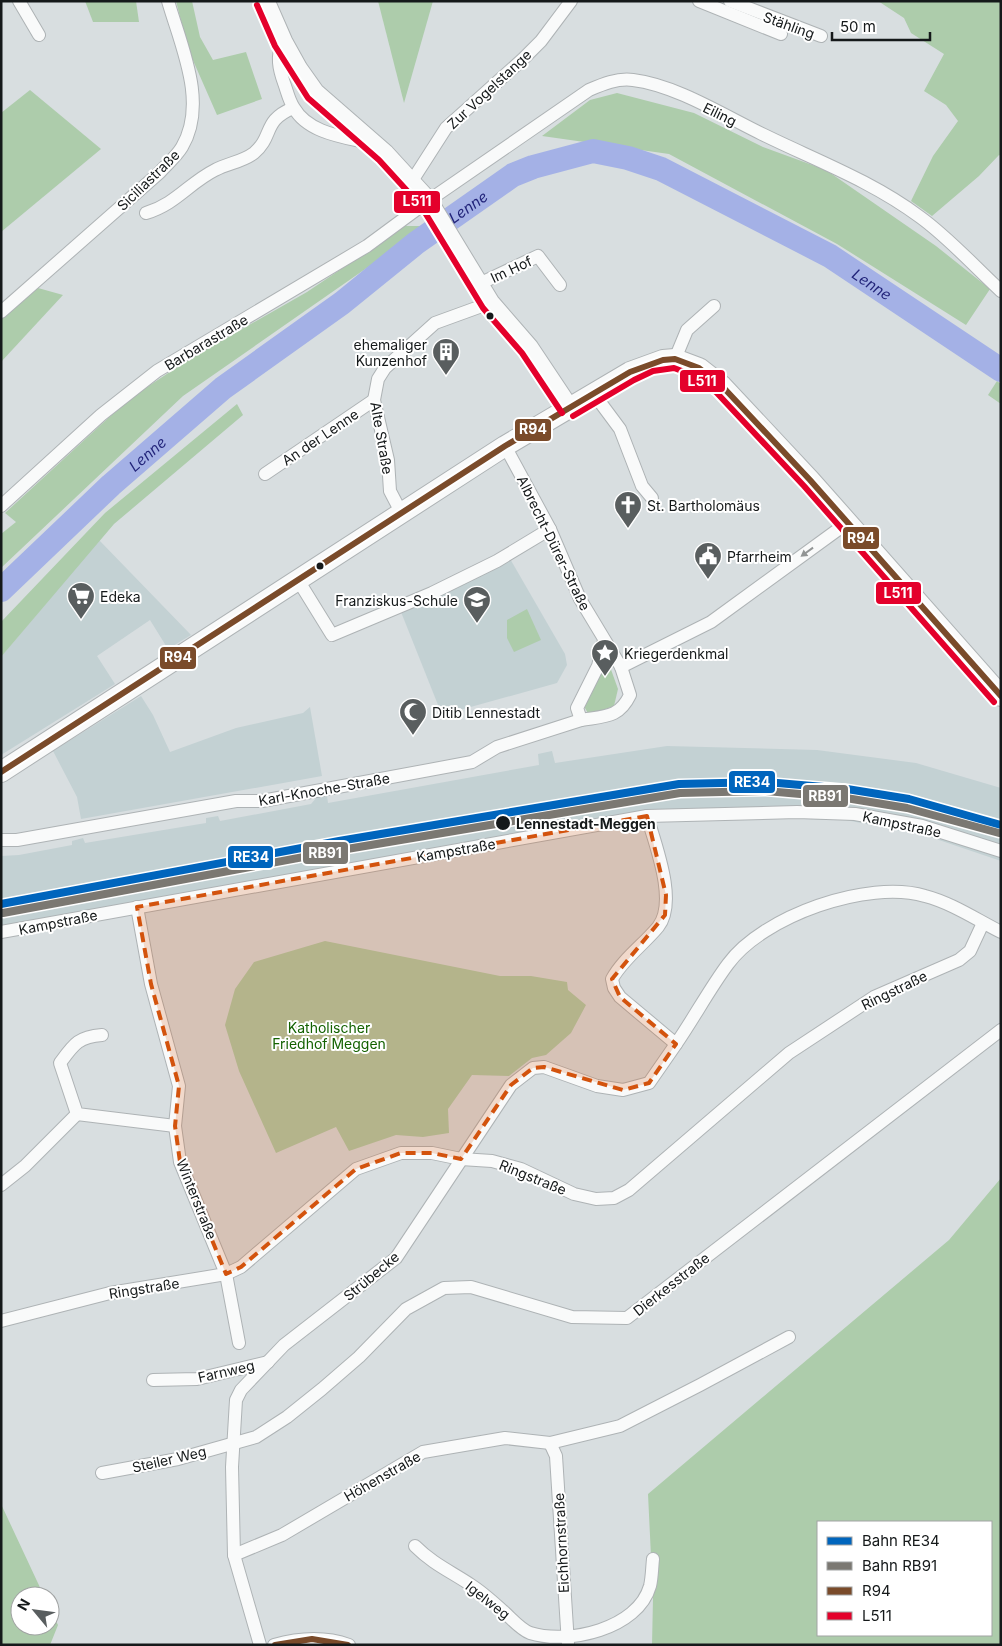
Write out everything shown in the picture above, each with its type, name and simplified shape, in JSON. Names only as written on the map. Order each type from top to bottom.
[{"type":"main road","points":[[265,1],[282,42],[298,69],[315,92],[412,181],[430,203],[490,303],[529,348],[569,408]]},
{"type":"main road","points":[[1,772],[505,446],[630,372],[651,363],[675,360],[699,368],[722,386],[810,480],[1001,696]]},
{"type":"street","points":[[19,1],[39,35]]},
{"type":"street","name":"Siciliastraße","points":[[1,312],[159,172],[182,147],[192,121],[192,87],[168,1]]},
{"type":"street","name":"Zur Vogelstange","points":[[412,181],[446,128],[541,41],[571,1]]},
{"type":"street","name":"Stähling","points":[[699,1],[782,34]]},
{"type":"street","name":"Stähling","points":[[730,1],[821,36]]},
{"type":"street","points":[[282,42],[279,49],[278,66],[293,108],[311,125],[327,132],[373,144]]},
{"type":"street","name":"Eiling","points":[[430,203],[589,90],[616,80],[630,79],[646,82],[696,102],[828,164],[894,200],[940,233],[1001,291]]},
{"type":"street","points":[[146,213],[170,204],[214,170],[241,160],[255,152],[264,140],[273,120],[293,108]]},
{"type":"street","name":"Barbarastraße","points":[[1,506],[128,392],[185,353],[367,246],[430,203]]},
{"type":"street","name":"Im Hof","points":[[479,284],[538,256],[560,286]]},
{"type":"street","name":"Alte Straße","points":[[402,514],[390,491],[388,460],[374,400],[378,379],[385,368],[435,323],[490,303]]},
{"type":"street","points":[[675,360],[687,330],[714,306]]},
{"type":"street","points":[[594,394],[620,429],[642,486],[652,498]]},
{"type":"street","name":"An der Lenne","points":[[265,474],[374,400]]},
{"type":"street","name":"Albrecht-Dürer-Straße","points":[[505,446],[550,529],[577,593],[621,667],[630,695],[625,707],[616,714],[582,720]]},
{"type":"street","points":[[621,667],[711,622],[847,523]]},
{"type":"street","points":[[298,580],[332,634],[432,593],[497,561],[550,529]]},
{"type":"street","points":[[582,720],[577,708],[598,666],[604,640]]},
{"type":"street","name":"Karl-Knoche-Straße","points":[[1,840],[236,801],[262,802],[472,762],[497,747],[582,720]]},
{"type":"street","name":"Kampstraße","points":[[1,932],[647,816],[797,812],[855,814],[922,826],[1001,851]]},
{"type":"street","points":[[647,816],[666,895],[665,915],[659,926],[618,969],[612,980],[614,988],[620,997],[676,1044],[728,963],[754,937],[784,918],[857,894],[888,892],[924,895],[1001,932]]},
{"type":"street","name":"Winterstraße","points":[[137,907],[151,984],[179,1086],[175,1126],[180,1162],[226,1274],[239,1343]]},
{"type":"street","name":"Ringstraße","points":[[1,1321],[110,1293],[226,1274],[248,1261],[356,1169],[401,1153],[432,1153],[462,1159],[492,1161],[521,1169],[574,1194],[596,1199],[614,1198],[629,1190],[789,1053],[874,997],[959,960],[970,951],[978,939],[983,923]]},
{"type":"street","name":"Dierkesstraße","points":[[234,1442],[256,1437],[287,1417],[358,1357],[406,1309],[444,1288],[471,1287],[572,1317],[628,1318],[1001,1030]]},
{"type":"street","points":[[77,1114],[60,1062],[74,1043],[88,1036],[102,1034]]},
{"type":"street","name":"Strübecke","points":[[260,1645],[234,1554],[234,1442],[236,1400],[241,1390],[284,1345],[396,1258],[511,1085],[534,1068],[544,1067],[597,1086],[623,1090],[649,1083],[676,1044]]},
{"type":"street","points":[[77,1114],[175,1126]]},
{"type":"street","points":[[1,1185],[31,1161],[77,1114]]},
{"type":"street","name":"Höhenstraße","points":[[234,1554],[282,1535],[423,1452],[505,1438],[550,1443],[620,1426],[789,1337]]},
{"type":"street","name":"Farnweg","points":[[153,1380],[197,1379],[268,1362]]},
{"type":"street","name":"Steiler Weg","points":[[102,1473],[178,1459],[234,1442]]},
{"type":"street","name":"Eichhornstraße","points":[[550,1443],[556,1456],[567,1640]]},
{"type":"street","name":"Igelweg","points":[[415,1546],[428,1559],[471,1585],[527,1632],[567,1640],[608,1629],[641,1602],[650,1587],[653,1559]]},
{"type":"street","points":[[274,1645],[296,1639],[319,1638],[349,1645]]},
{"type":"highlighted area","points":[[647,816],[666,895],[665,915],[612,979],[620,997],[676,1044],[649,1083],[623,1090],[544,1067],[533,1068],[511,1085],[461,1159],[432,1153],[401,1153],[356,1169],[241,1267],[226,1274],[180,1162],[175,1126],[179,1086],[151,984],[137,907]]},
{"type":"shaded area","points":[[99,540],[191,635],[168,649],[150,620],[97,656],[115,684],[1,755],[1,657]]},
{"type":"shaded area","name":"Franziskus-Schule","points":[[509,557],[565,654],[567,665],[557,683],[442,715],[401,612]]},
{"type":"shaded area","points":[[141,696],[153,715],[170,752],[236,728],[303,713],[310,707],[322,776],[81,819],[77,797],[53,751]]},
{"type":"shaded area","points":[[667,746],[817,750],[916,763],[1001,788],[1001,861],[930,837],[846,820],[757,818],[643,821],[1,927],[1,856],[19,855],[72,845],[72,841],[83,838],[85,843],[206,823],[206,818],[218,816],[220,821],[311,804],[317,797],[327,796],[328,803],[539,765],[538,754],[552,751],[555,763]]},
{"type":"green space","points":[[85,1],[136,1],[139,22],[93,22]]},
{"type":"green space","points":[[176,1],[192,1],[200,37],[213,60],[246,52],[262,99],[217,115],[188,49]]},
{"type":"green space","points":[[378,1],[433,1],[404,103]]},
{"type":"green space","points":[[878,1],[1001,1],[1001,156],[999,155],[979,176],[932,216],[911,201],[933,156],[958,121],[946,105],[924,91],[944,54],[911,33],[904,18]]},
{"type":"green space","points":[[30,90],[101,149],[1,232],[1,113]]},
{"type":"green space","points":[[617,93],[694,113],[763,147],[826,170],[936,246],[990,289],[966,325],[837,244],[669,154],[542,136],[590,100]]},
{"type":"green space","points":[[405,226],[427,226],[183,396],[1,568],[1,534],[16,522],[5,513],[129,399],[191,358],[307,292]]},
{"type":"green space","points":[[38,288],[63,295],[1,362],[1,317]]},
{"type":"green space","points":[[997,381],[1001,384],[1001,404],[988,395]]},
{"type":"green space","points":[[237,404],[243,415],[114,524],[1,657],[1,622],[105,513]]},
{"type":"green space","points":[[527,609],[541,640],[514,652],[507,638],[507,620]]},
{"type":"green space","points":[[609,664],[618,689],[614,706],[589,715],[582,703],[601,668]]},
{"type":"green space","name":"Katholischer Friedhof Meggen","points":[[325,941],[500,976],[531,976],[567,982],[568,990],[586,1005],[571,1033],[546,1055],[532,1058],[509,1076],[472,1075],[448,1109],[449,1133],[423,1137],[396,1135],[349,1151],[336,1127],[276,1153],[239,1071],[225,1025],[235,989],[254,962]]},
{"type":"green space","points":[[1001,1178],[1001,1645],[652,1645],[653,1598],[648,1494],[949,1240]]},
{"type":"green space","points":[[1,1504],[39,1586],[10,1586],[10,1636],[54,1636],[50,1645],[1,1645]]},
{"type":"waterway","name":"Lenne","points":[[1,590],[111,485],[223,388],[342,303],[416,243],[513,175],[533,167],[593,151],[628,158],[661,169],[830,256],[1001,370]]},
{"type":"rail line","name":"RE34","points":[[1,904],[339,841],[679,784],[766,782],[847,789],[909,799],[1001,825]]},
{"type":"rail line","name":"RB91","points":[[3,913],[341,850],[680,793],[766,791],[846,798],[907,808],[999,833]]},
{"type":"transit line","name":"L511","points":[[257,5],[275,46],[308,98],[379,160],[421,206],[483,308],[522,353],[562,413]]},
{"type":"transit line","name":"R94","points":[[1,772],[505,446],[630,372],[663,360],[675,359],[699,368],[722,386],[810,480],[1001,696]]},
{"type":"transit line","name":"L511","points":[[573,416],[653,371],[674,368],[695,376],[716,392],[804,486],[994,702]]},
{"type":"transit line","name":"R94","points":[[275,1645],[312,1639],[348,1645]]},
{"type":"place","name":"ehemaliger Kunzenhof","points":[[446,376]]},
{"type":"place","name":"St. Bartholomäus","points":[[628,529]]},
{"type":"place","name":"Pfarrheim","points":[[708,580]]},
{"type":"place","name":"Edeka","points":[[81,620]]},
{"type":"place","name":"Franziskus-Schule","points":[[477,624]]},
{"type":"place","name":"Kriegerdenkmal","points":[[605,677]]},
{"type":"place","name":"Ditib Lennestadt","points":[[413,736]]},
{"type":"place","name":"Lennestadt-Meggen","points":[[503,823]]}]
